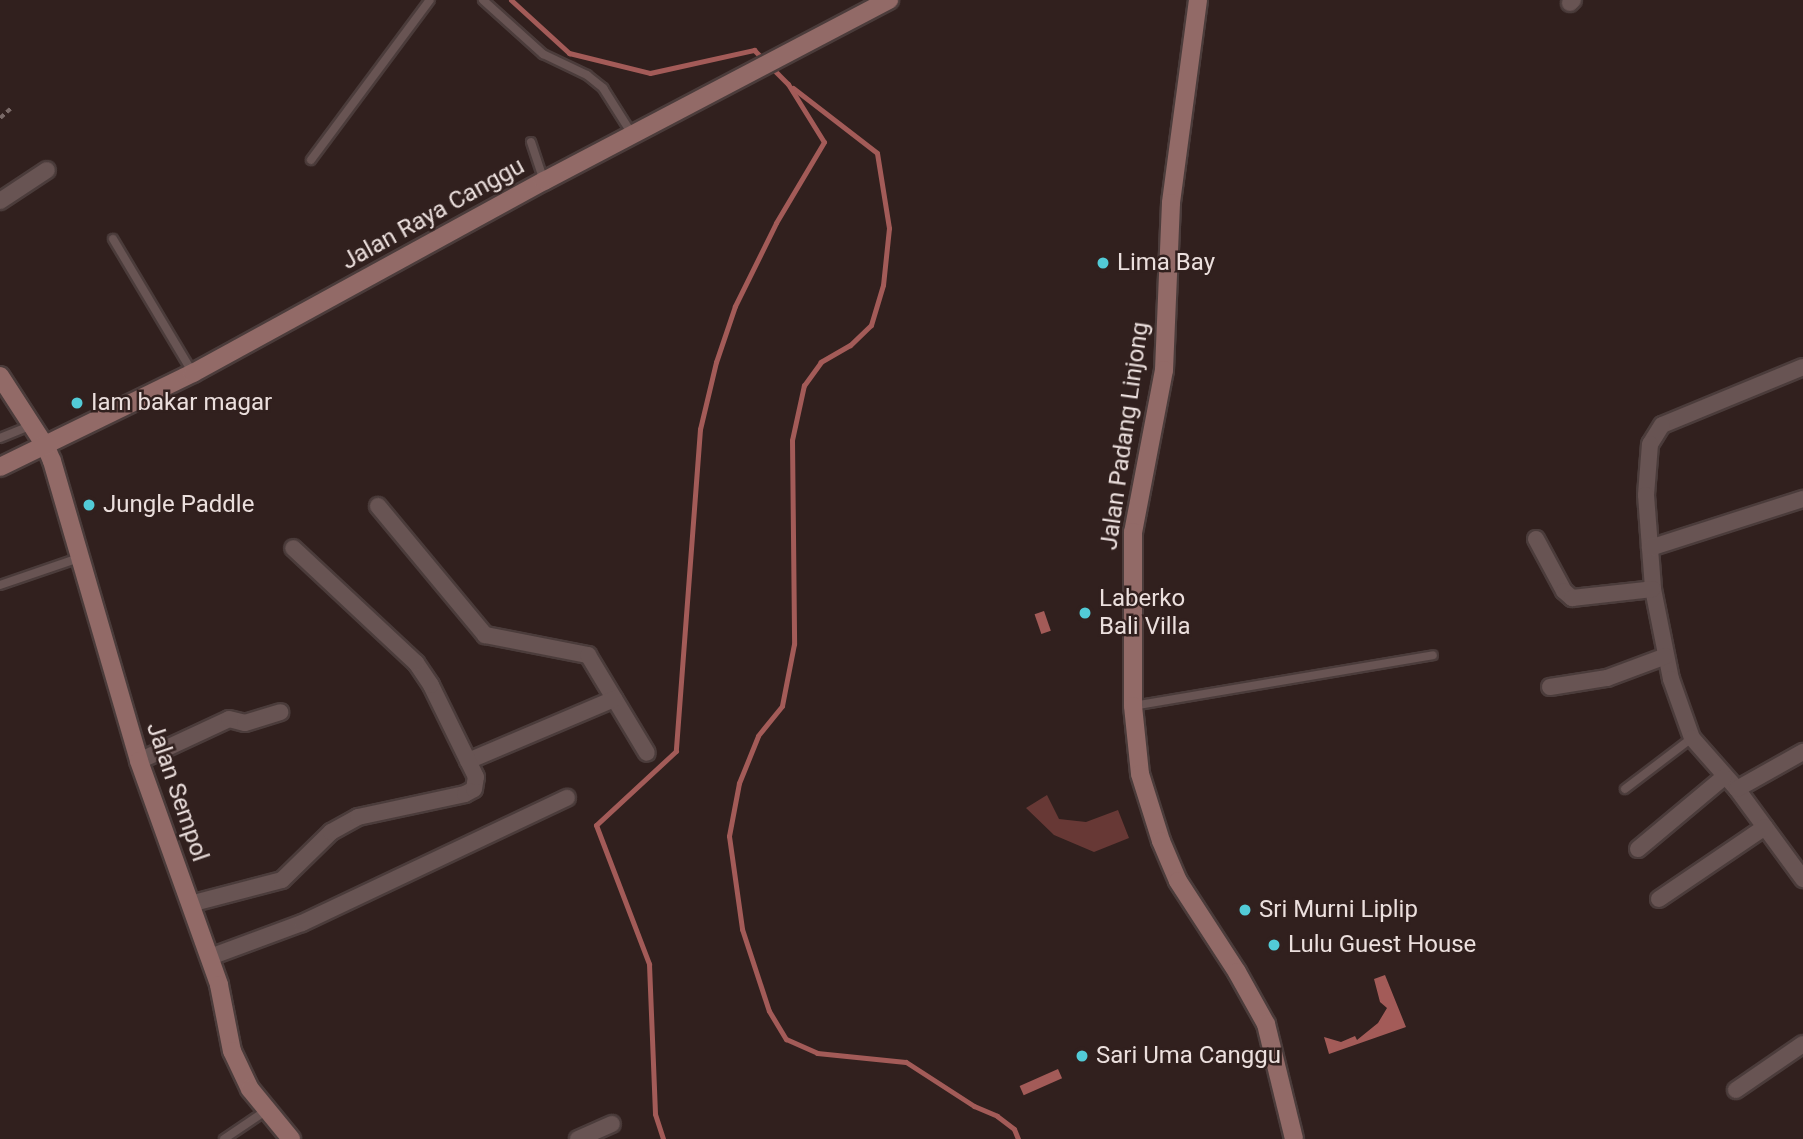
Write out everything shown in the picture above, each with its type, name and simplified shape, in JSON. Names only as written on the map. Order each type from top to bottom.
[{"type":"street","name":"Jalan Raya Canggu","points":[[0,467],[46,447],[193,373],[544,181],[889,0]]},
{"type":"street","name":"Jalan Padang Linjong","points":[[1198,0],[1171,203],[1164,370],[1133,532],[1133,706],[1140,774],[1161,841],[1178,881],[1237,972],[1266,1024],[1294,1139]]},
{"type":"street","points":[[0,201],[47,170]]},
{"type":"street","points":[[1803,367],[1676,419],[1656,432],[1647,457],[1646,495],[1653,589],[1666,656],[1692,738],[1737,789],[1803,879]]},
{"type":"street","name":"Jalan Sempol","points":[[0,376],[46,447],[139,761],[210,957],[232,1051],[250,1089],[290,1139]]},
{"type":"street","points":[[1650,548],[1803,499]]},
{"type":"street","points":[[378,506],[485,635],[588,655],[647,753]]},
{"type":"street","points":[[1536,539],[1564,591],[1572,598],[1653,589]]},
{"type":"street","points":[[190,904],[282,880],[331,832],[358,817],[465,794],[474,789],[477,777],[431,685],[416,663],[293,548]]},
{"type":"street","points":[[1550,687],[1606,678],[1666,656]]},
{"type":"street","points":[[468,761],[614,699]]},
{"type":"street","points":[[139,761],[229,719],[245,723],[280,712]]},
{"type":"street","points":[[1737,789],[1803,752]]},
{"type":"street","points":[[1639,849],[1724,777]]},
{"type":"street","points":[[210,957],[302,923],[567,798]]},
{"type":"street","points":[[1659,899],[1765,827]]},
{"type":"street","points":[[1736,1090],[1803,1044]]},
{"type":"street","points":[[578,1139],[612,1124]]},
{"type":"lane","points":[[311,160],[430,0]]},
{"type":"lane","points":[[483,0],[543,54],[587,75],[603,88],[632,134]]},
{"type":"lane","points":[[531,142],[544,181]]},
{"type":"lane","points":[[113,239],[193,373]]},
{"type":"lane","points":[[0,438],[32,425]]},
{"type":"lane","points":[[0,585],[79,558]]},
{"type":"lane","points":[[1133,706],[1433,655]]},
{"type":"lane","points":[[1625,789],[1692,738]]},
{"type":"lane","points":[[224,1139],[267,1110]]},
{"type":"path","points":[[0,118],[11,108]]},
{"type":"shaded area","points":[[1044,611],[1051,631],[1041,634],[1035,614]]},
{"type":"shaded area","points":[[1047,795],[1059,819],[1086,822],[1118,810],[1129,838],[1094,852],[1054,835],[1026,808]]},
{"type":"shaded area","points":[[1385,975],[1406,1027],[1329,1054],[1324,1037],[1341,1042],[1355,1036],[1357,1040],[1378,1023],[1387,1008],[1380,1002],[1374,979]]},
{"type":"shaded area","points":[[1058,1069],[1062,1078],[1024,1095],[1020,1086]]},
{"type":"waterway","points":[[511,0],[569,53],[650,73],[754,50],[788,84],[824,142],[776,223],[735,306],[716,362],[700,429],[676,751],[596,825],[649,964],[655,1114],[663,1139]]},
{"type":"waterway","points":[[793,88],[877,153],[889,228],[883,285],[871,325],[850,345],[821,362],[804,385],[792,440],[794,644],[782,706],[758,736],[739,783],[729,836],[742,929],[769,1011],[786,1039],[817,1053],[906,1062],[974,1106],[997,1116],[1014,1129],[1018,1139]]},
{"type":"place","name":"Lima Bay","points":[[1103,263]]},
{"type":"place","name":"Iam bakar magar","points":[[77,403]]},
{"type":"place","name":"Jungle Paddle","points":[[89,505]]},
{"type":"place","name":"Laberko Bali Villa","points":[[1085,613]]},
{"type":"place","name":"Sri Murni Liplip","points":[[1245,910]]},
{"type":"place","name":"Lulu Guest House","points":[[1274,945]]},
{"type":"place","name":"Sari Uma Canggu","points":[[1082,1056]]}]
